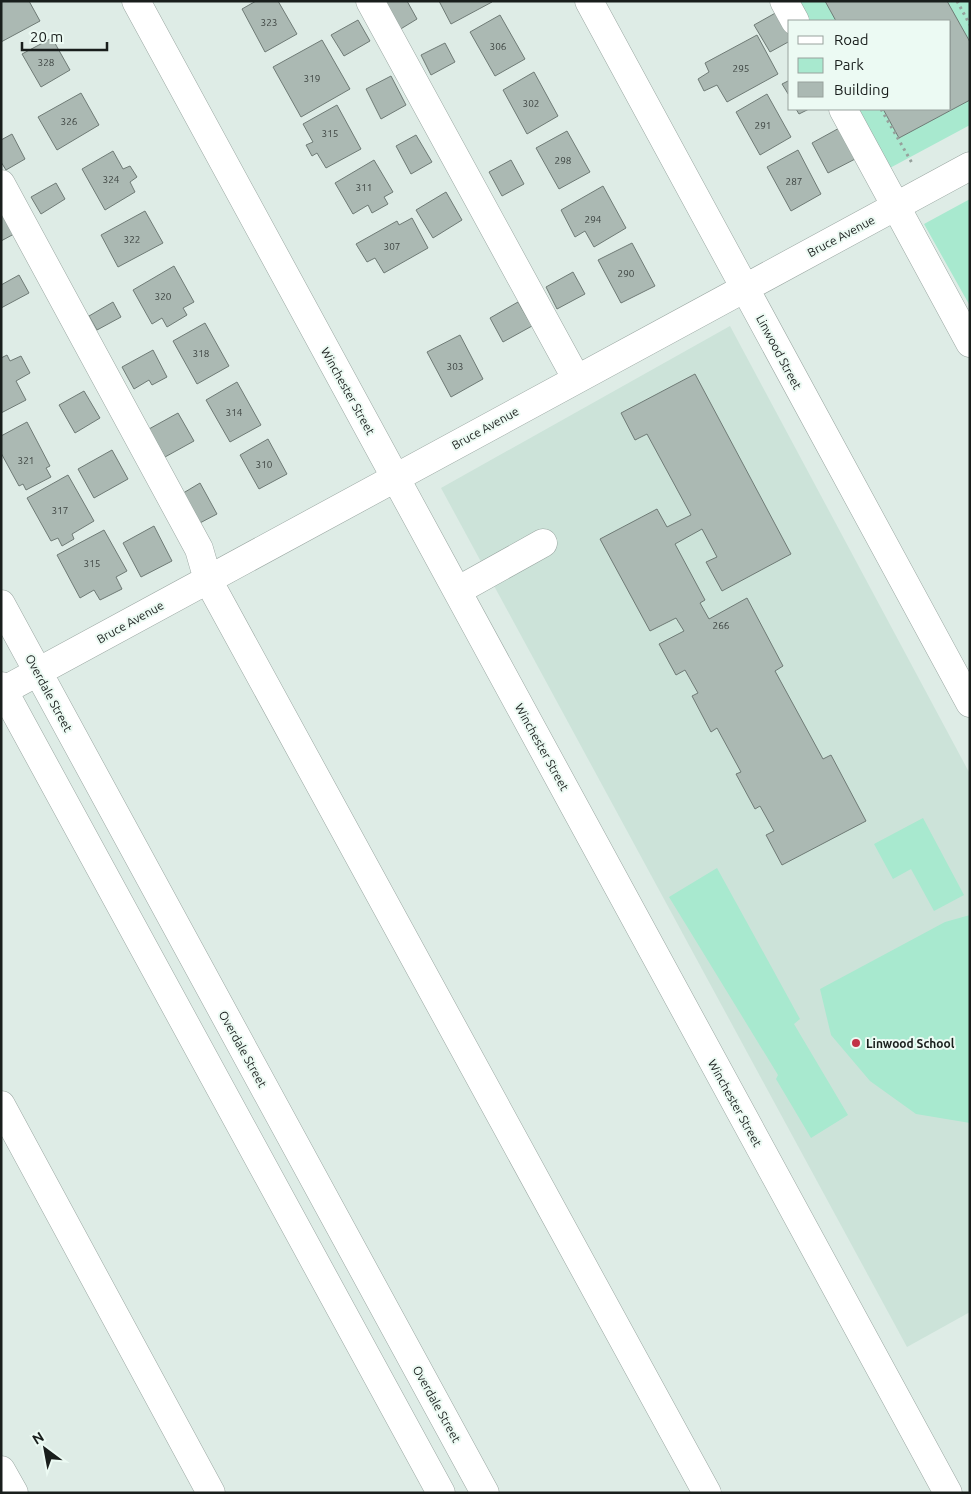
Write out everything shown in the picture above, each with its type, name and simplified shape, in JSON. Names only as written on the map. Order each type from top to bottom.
[{"type":"street","name":"Winchester Street","points":[[136,1],[948,1493]]},
{"type":"street","points":[[370,1],[576,378]]},
{"type":"street","name":"Linwood Street","points":[[589,1],[970,703]]},
{"type":"street","points":[[784,1],[794,20]]},
{"type":"street","points":[[844,110],[970,343]]},
{"type":"street","name":"Bruce Avenue","points":[[2,689],[38,672],[576,378],[970,166]]},
{"type":"street","points":[[1,184],[199,549],[208,580],[707,1493]]},
{"type":"street","points":[[457,591],[543,542]]},
{"type":"street","name":"Overdale Street","points":[[1,604],[485,1493]]},
{"type":"street","points":[[2,689],[441,1493]]},
{"type":"street","points":[[1,1105],[211,1493]]},
{"type":"street","points":[[1,1470],[14,1493]]},
{"type":"path","points":[[957,1],[970,25]]},
{"type":"path","points":[[882,110],[912,163]]},
{"type":"shaded area","name":"Linwood School","points":[[730,326],[970,774],[970,1312],[907,1347],[441,488]]},
{"type":"green space","points":[[798,1],[970,1],[970,125],[888,169],[857,110],[951,110],[951,20],[808,20]]},
{"type":"green space","points":[[970,199],[970,306],[924,224]]},
{"type":"green space","points":[[923,818],[964,895],[934,911],[911,869],[893,879],[874,844]]},
{"type":"green space","points":[[717,868],[800,1019],[794,1024],[848,1115],[811,1138],[776,1079],[778,1075],[669,897]]},
{"type":"green space","points":[[970,915],[970,1123],[916,1114],[870,1081],[831,1035],[820,989],[945,922]]},
{"type":"building","points":[[1,1],[29,1],[40,21],[1,42]]},
{"type":"building","points":[[256,1],[278,1],[297,34],[265,52],[242,9]]},
{"type":"building","points":[[386,1],[407,1],[417,19],[399,30],[383,3]]},
{"type":"building","points":[[439,1],[492,1],[492,2],[451,24]]},
{"type":"building","points":[[825,1],[947,1],[970,42],[970,100],[899,138],[884,110],[951,110],[951,20],[835,20]]},
{"type":"building","points":[[779,11],[788,26],[788,42],[770,52],[754,25]]},
{"type":"building","points":[[500,15],[525,59],[495,76],[470,32]]},
{"type":"building","points":[[358,20],[370,41],[344,56],[331,35]]},
{"type":"building","points":[[757,35],[778,74],[727,102],[717,85],[704,91],[698,79],[709,72],[705,63]]},
{"type":"building","points":[[52,38],[70,70],[41,87],[22,54]]},
{"type":"building","points":[[322,40],[350,89],[301,117],[273,67]]},
{"type":"building","points":[[445,43],[455,62],[431,75],[421,55]]},
{"type":"building","points":[[534,72],[558,116],[527,134],[503,90]]},
{"type":"building","points":[[391,76],[406,105],[381,119],[366,89]]},
{"type":"building","points":[[788,81],[788,94],[782,84]]},
{"type":"building","points":[[81,93],[99,125],[57,150],[38,117]]},
{"type":"building","points":[[767,94],[791,137],[760,155],[736,112]]},
{"type":"building","points":[[337,105],[361,149],[326,168],[317,153],[312,156],[306,145],[313,142],[303,124]]},
{"type":"building","points":[[797,110],[807,110],[799,114]]},
{"type":"building","points":[[843,126],[859,157],[828,173],[812,143]]},
{"type":"building","points":[[567,131],[590,172],[559,189],[536,148]]},
{"type":"building","points":[[12,134],[25,159],[6,170],[1,162],[1,140]]},
{"type":"building","points":[[416,135],[432,162],[411,174],[396,146]]},
{"type":"building","points":[[798,150],[821,194],[791,211],[767,167]]},
{"type":"building","points":[[113,151],[123,169],[130,166],[137,177],[130,182],[135,192],[105,210],[82,169]]},
{"type":"building","points":[[374,160],[393,192],[384,197],[388,204],[372,213],[368,205],[353,214],[335,183]]},
{"type":"building","points":[[511,160],[524,184],[502,196],[489,172]]},
{"type":"building","points":[[56,183],[65,199],[41,214],[31,197]]},
{"type":"building","points":[[603,186],[626,228],[594,247],[585,231],[575,237],[561,210]]},
{"type":"building","points":[[446,192],[462,220],[433,238],[416,210]]},
{"type":"building","points":[[1,211],[14,234],[1,241]]},
{"type":"building","points":[[145,211],[163,243],[118,267],[101,235]]},
{"type":"building","points":[[412,218],[428,248],[384,273],[375,258],[367,262],[356,244],[397,221],[399,225]]},
{"type":"building","points":[[632,243],[655,286],[621,303],[598,260]]},
{"type":"building","points":[[174,266],[194,302],[183,308],[187,315],[167,327],[162,318],[152,324],[133,290]]},
{"type":"building","points":[[573,272],[585,294],[557,309],[546,287]]},
{"type":"building","points":[[19,275],[29,293],[1,308],[1,285]]},
{"type":"building","points":[[113,302],[121,317],[97,330],[89,316]]},
{"type":"building","points":[[518,302],[532,326],[503,342],[490,318]]},
{"type":"building","points":[[205,323],[229,366],[197,384],[173,341]]},
{"type":"building","points":[[460,335],[483,379],[451,397],[427,352]]},
{"type":"building","points":[[153,350],[167,377],[152,385],[149,380],[134,389],[122,367]]},
{"type":"building","points":[[7,355],[10,361],[21,356],[30,373],[16,381],[26,400],[1,413],[1,358]]},
{"type":"building","points":[[695,374],[791,554],[722,591],[706,562],[717,557],[702,529],[675,544],[705,600],[700,603],[709,619],[747,598],[783,666],[775,671],[823,759],[831,755],[866,821],[782,865],[766,835],[774,831],[760,806],[755,809],[736,774],[741,772],[717,728],[711,732],[692,696],[698,693],[685,670],[676,675],[659,644],[684,631],[676,618],[650,631],[600,539],[657,509],[667,527],[691,515],[647,434],[635,440],[621,413]]},
{"type":"building","points":[[237,382],[261,425],[230,442],[206,400]]},
{"type":"building","points":[[84,391],[100,418],[75,433],[59,405]]},
{"type":"building","points":[[178,413],[194,441],[165,457],[149,429]]},
{"type":"building","points":[[27,422],[50,466],[46,468],[51,477],[26,490],[23,484],[19,486],[1,453],[1,436]]},
{"type":"building","points":[[268,439],[287,474],[259,489],[240,455]]},
{"type":"building","points":[[112,450],[128,479],[94,498],[78,469]]},
{"type":"building","points":[[68,475],[94,521],[72,534],[74,539],[62,546],[58,538],[51,541],[27,498]]},
{"type":"building","points":[[200,483],[217,514],[196,525],[180,495]]},
{"type":"building","points":[[154,526],[172,561],[141,577],[123,543]]},
{"type":"building","points":[[104,530],[127,571],[116,577],[122,589],[100,600],[94,590],[80,598],[57,555]]},
{"type":"place","name":"Linwood School","points":[[856,1043]]}]
